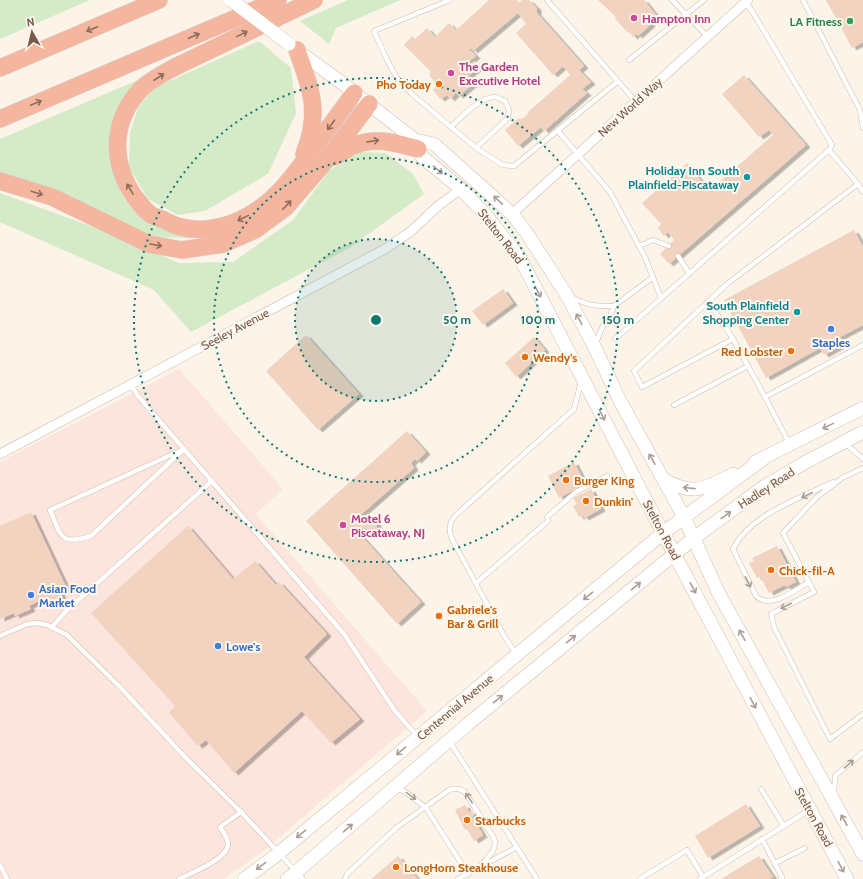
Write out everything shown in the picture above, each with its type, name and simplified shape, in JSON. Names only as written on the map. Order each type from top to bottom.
[{"type":"highway","points":[[0,68],[131,7],[159,0]]},
{"type":"highway","points":[[0,118],[278,0]]},
{"type":"highway","points":[[314,0],[175,67],[158,76],[143,88],[126,110],[121,122],[117,147],[123,176],[129,189],[138,202],[151,214],[181,227],[196,229],[213,228],[232,223],[255,212],[282,190],[354,93]]},
{"type":"highway","points":[[293,47],[310,87],[314,110],[306,149],[298,169]]},
{"type":"highway","points":[[0,181],[52,197],[149,244],[182,250],[223,244],[255,230],[285,208],[325,162],[369,104]]},
{"type":"highway","points":[[325,162],[353,146],[373,141],[384,140],[417,144]]},
{"type":"main road","name":"Stelton Road","points":[[231,0],[342,83],[417,144],[422,157],[461,190],[497,228],[520,258],[674,554],[848,879]]},
{"type":"main road","name":"Stelton Road","points":[[417,144],[434,144],[512,214],[566,294],[594,346],[620,401],[684,517],[718,592],[836,805],[861,846]]},
{"type":"main road","name":"Hadley Road","points":[[664,480],[673,485],[687,489],[700,489],[863,408]]},
{"type":"main road","name":"Hadley Road","points":[[674,554],[765,486],[863,432]]},
{"type":"main road","name":"Hadley Road","points":[[664,533],[763,459]]},
{"type":"main road","name":"Centennial Avenue","points":[[244,879],[278,853],[664,533]]},
{"type":"main road","name":"Centennial Avenue","points":[[296,877],[449,740],[674,554]]},
{"type":"street","name":"New World Way","points":[[512,214],[746,1]]},
{"type":"street","name":"Seeley Avenue","points":[[0,454],[385,249],[410,232],[438,206],[461,190]]},
{"type":"lane","points":[[450,0],[374,31],[397,78],[413,95],[476,148],[503,165],[514,166],[617,82]]},
{"type":"lane","points":[[547,0],[636,102]]},
{"type":"lane","points":[[672,0],[708,37]]},
{"type":"lane","points":[[629,60],[704,0]]},
{"type":"lane","points":[[803,0],[860,110],[863,128]]},
{"type":"lane","points":[[615,339],[829,150],[832,145],[746,1]]},
{"type":"lane","points":[[451,127],[466,112],[486,98],[495,97],[505,101],[510,110],[508,118],[476,148]]},
{"type":"lane","points":[[558,130],[610,192],[639,246],[661,298]]},
{"type":"lane","points":[[829,150],[863,192]]},
{"type":"lane","points":[[734,339],[642,387],[634,371],[728,284],[858,184]]},
{"type":"lane","points":[[639,246],[653,240],[668,246]]},
{"type":"lane","points":[[678,256],[689,273]]},
{"type":"lane","points":[[594,346],[603,325],[610,317],[614,306],[653,277]]},
{"type":"lane","points":[[566,294],[591,305],[614,306]]},
{"type":"lane","points":[[708,302],[734,339],[790,445]]},
{"type":"lane","points":[[765,397],[863,345]]},
{"type":"lane","points":[[674,405],[748,366]]},
{"type":"lane","points":[[516,656],[449,532],[451,520],[574,409],[582,377]]},
{"type":"lane","points":[[131,385],[138,396],[344,634],[395,711],[418,737]]},
{"type":"lane","points":[[844,442],[863,459]]},
{"type":"lane","points":[[184,449],[91,536],[78,540],[69,540],[61,535],[50,510],[184,449]]},
{"type":"lane","points":[[809,582],[777,600],[759,600],[733,549],[737,541],[767,515],[863,468]]},
{"type":"lane","points":[[476,583],[576,492],[607,476]]},
{"type":"lane","points":[[842,478],[817,498],[783,533],[814,592],[771,614],[774,627],[830,738],[863,714]]},
{"type":"lane","points":[[52,627],[66,611],[212,481]]},
{"type":"lane","points":[[0,636],[27,624],[38,623],[52,627],[67,635],[119,686],[184,757],[241,812],[278,853],[296,877]]},
{"type":"lane","points":[[449,740],[537,879]]},
{"type":"lane","points":[[836,805],[834,790],[835,776],[863,752]]},
{"type":"lane","points":[[394,788],[407,793],[426,808],[468,874]]},
{"type":"lane","points":[[346,879],[347,874],[396,828],[426,808],[449,790],[456,788],[465,792],[494,838],[494,850],[480,866]]},
{"type":"lane","points":[[761,789],[784,826]]},
{"type":"lane","points":[[640,879],[687,850],[701,878],[810,810]]},
{"type":"lane","points":[[179,879],[218,859],[226,852],[228,844],[220,827],[241,812]]},
{"type":"lane","points":[[762,839],[782,877],[781,879]]},
{"type":"lane","points":[[458,879],[517,847]]},
{"type":"lane","points":[[775,863],[805,848]]},
{"type":"lane","points":[[0,865],[7,879]]},
{"type":"shaded area","points":[[179,369],[283,489],[256,514],[427,711],[262,852],[224,879],[0,879],[0,462]]},
{"type":"green space","points":[[0,0],[90,0],[0,39]]},
{"type":"green space","points":[[348,0],[400,0],[336,28],[329,44],[300,21]]},
{"type":"green space","points":[[259,41],[291,68],[296,113],[268,174],[205,211],[178,215],[148,199],[129,167],[130,132],[139,106],[154,88]]},
{"type":"green space","points":[[138,80],[116,111],[110,157],[125,200],[163,229],[190,238],[147,237],[96,211],[25,180],[0,175],[0,139]]},
{"type":"green space","points":[[360,152],[386,153],[413,174],[424,194],[349,248],[191,332],[154,290],[0,222],[0,193],[96,228],[179,263],[233,262],[293,220],[329,171]]},
{"type":"building","name":"The Garden Executive Hotel","points":[[489,0],[517,0],[519,3],[522,0],[529,0],[537,8],[537,13],[584,66],[579,70],[591,82],[582,89],[587,93],[544,131],[541,127],[518,146],[505,130],[519,118],[522,119],[570,75],[563,66],[553,75],[516,33],[526,24],[518,13],[473,51],[471,48],[469,49],[476,56],[467,63],[470,65],[474,61],[479,67],[468,76],[475,82],[459,96],[456,93],[450,99],[447,95],[440,99],[433,90],[437,85],[429,75],[431,72],[404,45],[412,36],[415,39],[427,28],[435,37],[449,23],[456,30]]},
{"type":"building","name":"Hampton Inn","points":[[598,0],[644,0],[656,15],[649,22],[651,24],[638,36],[636,34],[633,37],[615,19],[616,17]]},
{"type":"building","name":"LA Fitness","points":[[826,0],[863,0],[863,42],[852,48]]},
{"type":"building","name":"Holiday Inn South Plainfield-Piscataway","points":[[744,75],[806,145],[669,264],[660,254],[674,240],[668,232],[664,236],[658,228],[661,224],[642,203],[687,163],[709,191],[773,135],[769,130],[759,137],[722,94]]},
{"type":"building","name":"South Plainfield Shopping Center","points":[[854,230],[863,247],[863,325],[840,337],[844,344],[824,355],[820,348],[766,378],[724,300]]},
{"type":"building","points":[[503,289],[513,303],[483,325],[472,311]]},
{"type":"building","points":[[306,335],[359,394],[318,430],[266,371]]},
{"type":"building","name":"Wendy's","points":[[534,337],[545,350],[516,377],[505,363]]},
{"type":"building","name":"Motel 6 Piscataway, NJ","points":[[407,431],[426,452],[417,461],[415,459],[411,463],[414,468],[357,518],[357,522],[377,522],[377,529],[358,528],[357,531],[421,602],[397,624],[306,521]]},
{"type":"building","name":"Burger King","points":[[574,462],[585,484],[559,498],[548,476]]},
{"type":"building","name":"Dunkin'","points":[[591,489],[601,509],[584,518],[583,515],[579,517],[573,506],[577,504],[573,498]]},
{"type":"building","points":[[31,512],[67,589],[60,592],[62,596],[45,604],[43,599],[29,606],[31,609],[15,616],[14,613],[0,619],[0,526]]},
{"type":"building","name":"Lowe's","points":[[188,526],[233,579],[255,561],[276,585],[279,582],[327,634],[304,657],[360,719],[331,743],[302,711],[234,773],[206,740],[198,746],[169,713],[175,706],[91,613]]},
{"type":"building","name":"Chick-fil-A","points":[[777,546],[796,582],[786,587],[785,585],[769,593],[760,576],[757,578],[749,563],[754,561],[752,558]]},
{"type":"building","points":[[746,804],[760,826],[708,858],[695,836]]},
{"type":"building","name":"Starbucks","points":[[465,805],[469,812],[472,811],[474,815],[472,816],[483,835],[474,841],[467,829],[465,830],[455,810]]},
{"type":"building","name":"LongHorn Steakhouse","points":[[398,856],[418,879],[371,879]]},
{"type":"building","points":[[759,856],[773,877],[769,879],[721,879]]},
{"type":"place","name":"Hampton Inn","points":[[634,18]]},
{"type":"place","name":"LA Fitness","points":[[850,21]]},
{"type":"place","name":"The Garden Executive Hotel","points":[[451,73]]},
{"type":"place","name":"Pho Today","points":[[439,84]]},
{"type":"place","name":"Holiday Inn South Plainfield-Piscataway","points":[[747,177]]},
{"type":"place","name":"South Plainfield Shopping Center","points":[[797,312]]},
{"type":"place","name":"Staples","points":[[831,329]]},
{"type":"place","name":"Red Lobster","points":[[791,351]]},
{"type":"place","name":"Wendy's","points":[[525,357]]},
{"type":"place","name":"Burger King","points":[[566,480]]},
{"type":"place","name":"Dunkin'","points":[[586,501]]},
{"type":"place","name":"Motel 6 Piscataway, NJ","points":[[343,525]]},
{"type":"place","name":"Chick-fil-A","points":[[771,570]]},
{"type":"place","name":"Asian Food Market","points":[[31,595]]},
{"type":"place","name":"Gabriele's Bar & Grill","points":[[439,616]]},
{"type":"place","name":"Lowe's","points":[[218,646]]},
{"type":"place","name":"Starbucks","points":[[467,820]]},
{"type":"place","name":"LongHorn Steakhouse","points":[[396,867]]}]
